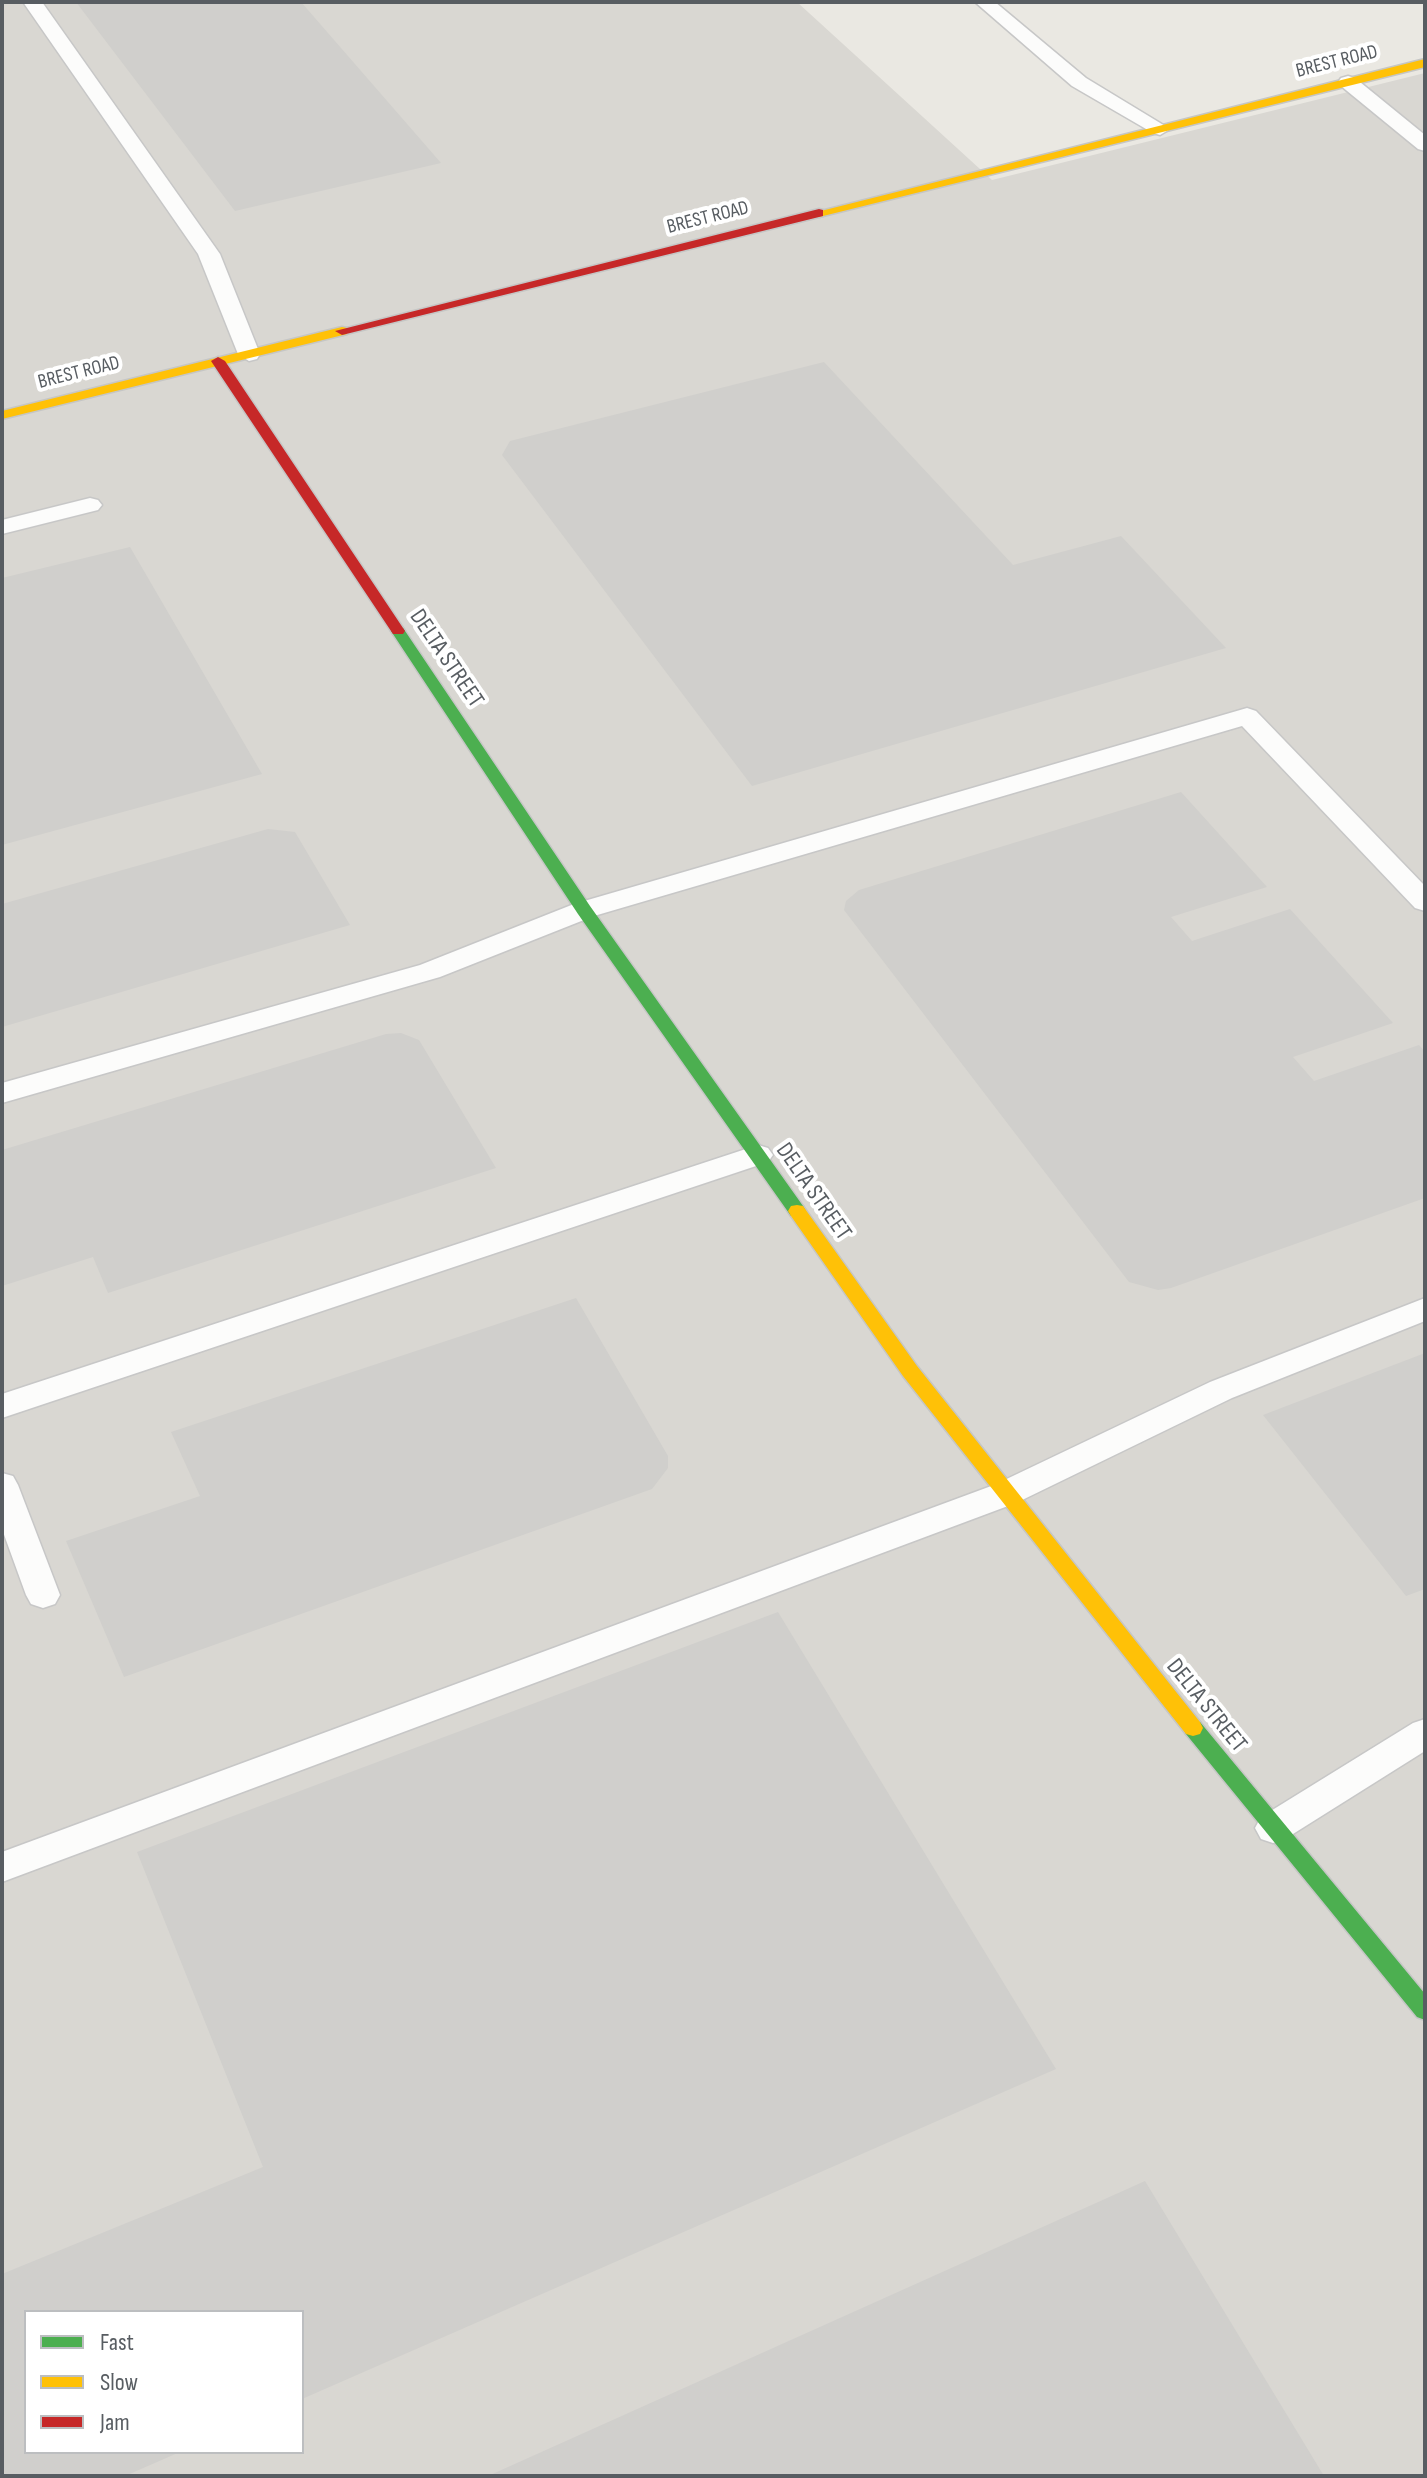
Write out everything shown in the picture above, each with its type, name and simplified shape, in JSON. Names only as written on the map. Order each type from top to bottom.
[{"type":"street","name":"BREST ROAD","points":[[2,415],[1425,63]]},
{"type":"street","name":"DELTA STREET","points":[[218,361],[584,910],[910,1371],[1273,1828],[1425,2010]]},
{"type":"lane","points":[[32,2],[209,254],[249,354]]},
{"type":"lane","points":[[984,2],[1079,82],[1160,129]]},
{"type":"lane","points":[[1348,82],[1425,145]]},
{"type":"lane","points":[[2,527],[90,505]]},
{"type":"lane","points":[[2,1093],[430,971],[584,910],[1247,716],[1425,902]]},
{"type":"lane","points":[[2,1406],[758,1155]]},
{"type":"lane","points":[[2,1867],[1005,1494],[1221,1390],[1425,1309]]},
{"type":"lane","points":[[2,1485],[43,1595]]},
{"type":"lane","points":[[1273,1828],[1425,1733]]},
{"type":"shaded area","points":[[2,2],[797,2],[992,180],[1425,73],[1425,2476],[2,2476]]},
{"type":"building","points":[[76,2],[301,2],[441,163],[235,211]]},
{"type":"building","points":[[824,362],[1013,565],[1121,536],[1226,648],[752,786],[502,455],[510,441]]},
{"type":"building","points":[[130,547],[262,774],[2,845],[2,578]]},
{"type":"building","points":[[1181,792],[1267,887],[1171,917],[1192,941],[1290,909],[1393,1023],[1293,1057],[1314,1081],[1419,1045],[1425,1052],[1425,1198],[1158,1290],[1129,1282],[844,910],[846,901],[859,890]]},
{"type":"building","points":[[268,829],[295,832],[350,925],[2,1027],[2,904]]},
{"type":"building","points":[[401,1033],[419,1040],[496,1168],[108,1293],[93,1257],[2,1286],[2,1150],[386,1034]]},
{"type":"building","points":[[576,1298],[668,1456],[668,1468],[652,1489],[124,1677],[66,1541],[200,1496],[171,1432]]},
{"type":"building","points":[[1425,1353],[1425,1589],[1406,1596],[1263,1415]]},
{"type":"building","points":[[778,1612],[1056,2069],[304,2398],[304,2310],[24,2310],[24,2454],[175,2454],[125,2476],[2,2476],[2,2274],[263,2167],[137,1852]]},
{"type":"building","points":[[1145,2181],[1324,2476],[488,2476]]},
{"type":"traffic: fast","points":[[398,631],[584,910],[797,1211]]},
{"type":"traffic: fast","points":[[1193,1728],[1425,2010]]},
{"type":"traffic: slow","points":[[819,213],[1425,63]]},
{"type":"traffic: slow","points":[[2,415],[342,331]]},
{"type":"traffic: slow","points":[[797,1211],[910,1371],[1193,1728]]},
{"type":"traffic: jam","points":[[342,331],[819,213]]},
{"type":"traffic: jam","points":[[218,361],[398,631]]}]
